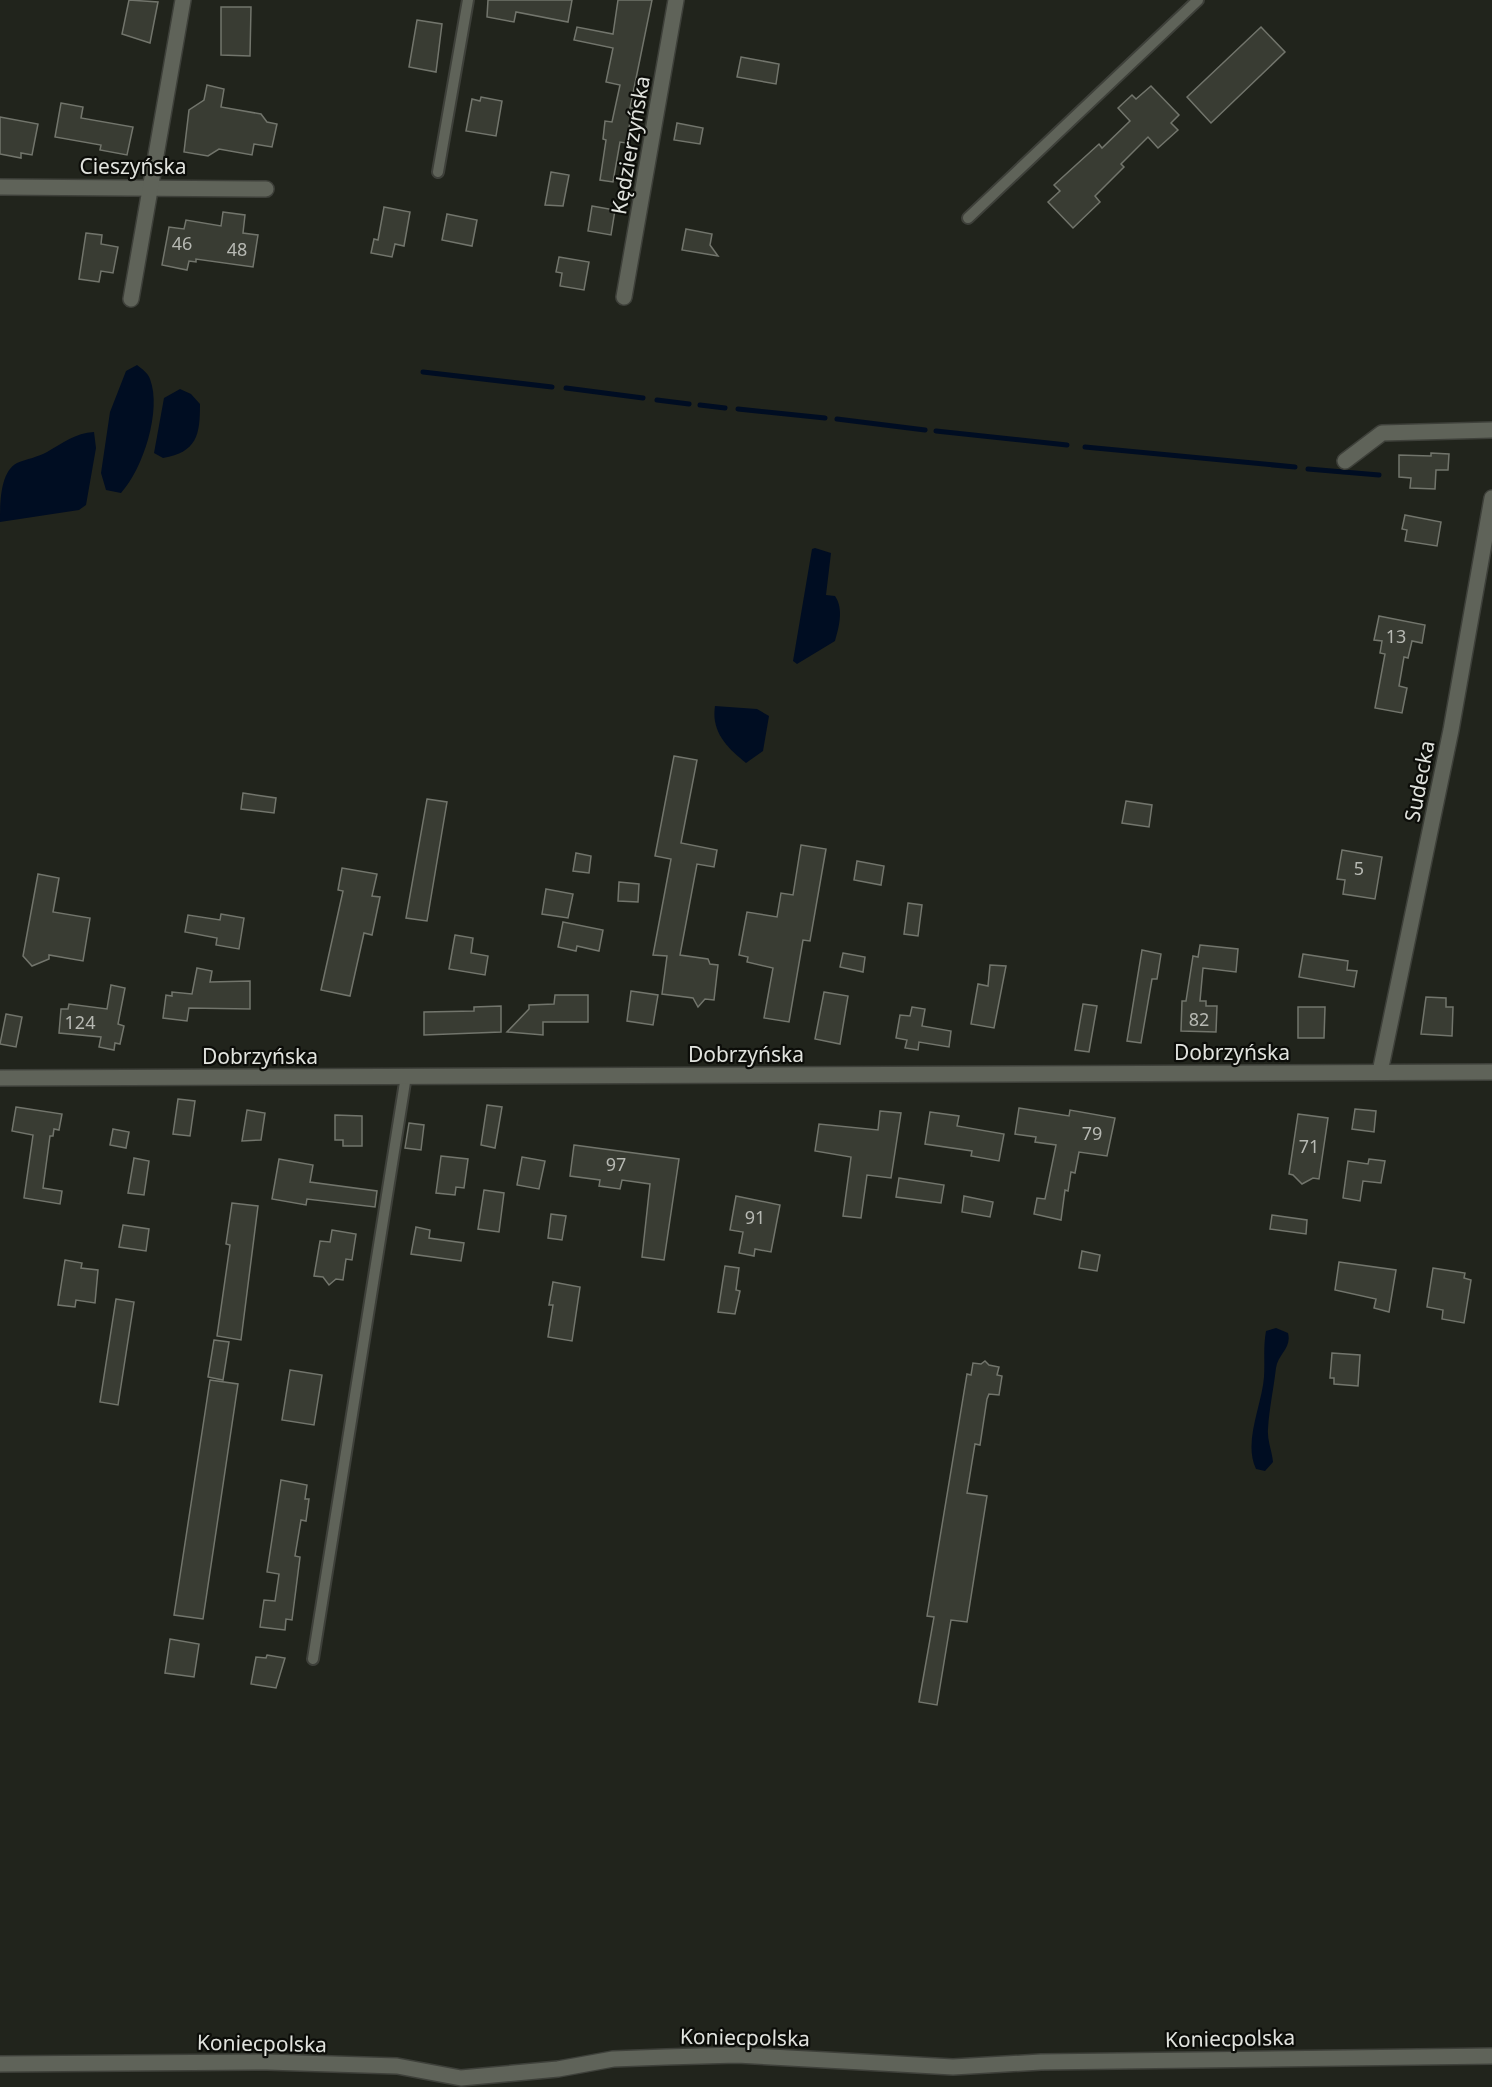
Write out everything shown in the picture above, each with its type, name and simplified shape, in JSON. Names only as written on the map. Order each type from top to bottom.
[{"type":"street","points":[[131,299],[183,0]]},
{"type":"street","name":"Kędzierzyńska","points":[[624,297],[676,0]]},
{"type":"street","name":"Cieszyńska","points":[[0,187],[266,189]]},
{"type":"street","points":[[1345,461],[1382,433],[1492,430]]},
{"type":"street","name":"Sudecka","points":[[1380,1072],[1451,730],[1492,498]]},
{"type":"street","name":"Dobrzyńska","points":[[0,1078],[1492,1072]]},
{"type":"street","name":"Koniecpolska","points":[[0,2064],[267,2062],[397,2066],[461,2078],[558,2069],[613,2059],[737,2055],[953,2067],[1041,2062],[1492,2056]]},
{"type":"lane","points":[[438,172],[468,0]]},
{"type":"lane","points":[[968,218],[1198,0]]},
{"type":"lane","points":[[313,1659],[406,1076]]},
{"type":"water","points":[[137,365],[150,379],[154,407],[143,455],[121,493],[106,490],[101,473],[110,412],[126,371]]},
{"type":"water","points":[[180,389],[191,394],[200,404],[199,425],[190,446],[163,458],[154,453],[164,398]]},
{"type":"water","points":[[94,432],[96,448],[86,505],[79,510],[0,522],[2,489],[11,467],[44,454],[75,436]]},
{"type":"water","points":[[812,549],[831,553],[826,595],[835,596],[838,601],[839,624],[835,641],[797,664],[793,661]]},
{"type":"water","points":[[715,706],[757,709],[769,716],[763,751],[746,763],[733,751],[718,732],[715,724]]},
{"type":"water","points":[[1276,1328],[1288,1333],[1289,1338],[1276,1368],[1268,1429],[1273,1462],[1265,1471],[1256,1469],[1251,1447],[1254,1423],[1263,1388],[1266,1331]]},
{"type":"building","points":[[129,0],[158,2],[150,43],[122,34]]},
{"type":"building","points":[[488,0],[572,0],[568,22],[516,12],[514,22],[487,17]]},
{"type":"building","points":[[618,0],[652,0],[630,108],[633,108],[626,143],[620,142],[613,182],[600,180],[606,140],[603,139],[605,121],[612,122],[620,85],[606,82],[613,48],[574,40],[577,27],[613,34]]},
{"type":"building","points":[[221,7],[251,7],[250,56],[221,55]]},
{"type":"building","points":[[417,20],[442,24],[436,72],[409,67]]},
{"type":"building","points":[[1261,27],[1285,52],[1211,123],[1187,97]]},
{"type":"building","points":[[741,57],[779,64],[776,84],[737,77]]},
{"type":"building","points":[[207,85],[224,89],[221,107],[261,114],[267,122],[277,124],[272,147],[254,144],[252,155],[219,149],[208,156],[184,152],[189,110],[204,100]]},
{"type":"building","points":[[1151,86],[1179,115],[1171,123],[1178,130],[1158,148],[1148,137],[1121,164],[1124,167],[1095,196],[1100,202],[1073,228],[1048,202],[1060,191],[1054,185],[1099,144],[1102,148],[1130,121],[1118,108],[1132,95],[1136,99]]},
{"type":"building","points":[[481,97],[502,101],[496,136],[466,131],[472,99],[480,101]]},
{"type":"building","points":[[61,103],[83,107],[81,118],[133,127],[127,155],[100,150],[101,145],[55,137]]},
{"type":"building","points":[[0,117],[38,124],[32,155],[21,153],[21,158],[0,154]]},
{"type":"building","points":[[677,123],[703,128],[700,144],[674,140]]},
{"type":"building","points":[[551,172],[569,175],[563,206],[545,205]]},
{"type":"building","points":[[592,206],[615,210],[611,235],[588,231]]},
{"type":"building","points":[[384,207],[410,212],[404,246],[395,244],[392,257],[371,253],[374,239],[378,240]]},
{"type":"building","points":[[223,212],[245,215],[243,233],[258,235],[253,267],[196,259],[196,262],[189,261],[187,270],[162,265],[169,227],[184,229],[186,220],[221,226]]},
{"type":"building","points":[[447,214],[477,220],[472,246],[442,240]]},
{"type":"building","points":[[686,229],[712,234],[710,245],[718,256],[682,250]]},
{"type":"building","points":[[86,233],[102,235],[101,244],[118,247],[113,273],[101,271],[99,282],[79,279]]},
{"type":"building","points":[[559,257],[589,262],[584,290],[560,286],[562,273],[556,272]]},
{"type":"building","points":[[1431,453],[1449,454],[1448,470],[1436,470],[1435,489],[1410,488],[1411,478],[1399,477],[1399,455],[1431,456]]},
{"type":"building","points":[[1405,515],[1441,522],[1437,546],[1405,541],[1407,530],[1402,529]]},
{"type":"building","points":[[1379,616],[1425,625],[1422,643],[1412,641],[1408,658],[1404,657],[1399,686],[1407,688],[1402,713],[1375,708],[1385,654],[1380,653],[1382,641],[1374,640]]},
{"type":"building","points":[[674,756],[697,760],[681,843],[717,850],[714,867],[697,864],[680,955],[708,959],[710,964],[718,965],[714,1000],[705,999],[698,1007],[693,998],[662,994],[667,956],[653,955],[671,859],[655,856]]},
{"type":"building","points":[[243,793],[276,798],[274,813],[241,809]]},
{"type":"building","points":[[427,799],[447,802],[427,921],[406,918]]},
{"type":"building","points":[[1126,801],[1152,805],[1149,827],[1122,823]]},
{"type":"building","points":[[801,845],[826,849],[810,941],[803,940],[789,1022],[764,1018],[773,968],[747,962],[748,957],[739,955],[747,912],[777,917],[781,893],[793,895]]},
{"type":"building","points":[[1342,850],[1382,857],[1375,899],[1343,894],[1345,880],[1337,879]]},
{"type":"building","points":[[576,853],[591,856],[589,873],[573,871]]},
{"type":"building","points":[[857,861],[884,866],[881,885],[854,880]]},
{"type":"building","points":[[342,868],[377,874],[372,896],[380,897],[372,935],[364,933],[350,996],[321,990],[343,891],[338,890]]},
{"type":"building","points":[[38,874],[59,878],[53,912],[90,918],[83,961],[49,955],[49,959],[32,966],[23,956]]},
{"type":"building","points":[[619,882],[639,884],[638,902],[618,901]]},
{"type":"building","points":[[546,889],[573,894],[568,918],[542,914]]},
{"type":"building","points":[[908,903],[922,905],[918,936],[904,934]]},
{"type":"building","points":[[221,914],[244,918],[239,949],[216,945],[217,938],[185,932],[188,915],[220,920]]},
{"type":"building","points":[[563,922],[603,930],[599,951],[577,946],[576,951],[558,947]]},
{"type":"building","points":[[455,935],[473,938],[471,953],[488,956],[485,975],[449,969]]},
{"type":"building","points":[[1200,945],[1238,949],[1236,972],[1203,968],[1200,1001],[1206,1001],[1206,1006],[1217,1006],[1216,1032],[1181,1031],[1182,1001],[1186,1001],[1193,956],[1198,957]]},
{"type":"building","points":[[1142,950],[1161,954],[1157,979],[1152,979],[1141,1043],[1127,1041]]},
{"type":"building","points":[[843,953],[865,957],[863,972],[840,967]]},
{"type":"building","points":[[1303,954],[1348,961],[1347,970],[1357,971],[1354,987],[1299,977]]},
{"type":"building","points":[[990,965],[1006,966],[994,1028],[971,1024],[978,984],[988,986]]},
{"type":"building","points":[[197,968],[212,971],[210,982],[250,981],[250,1009],[189,1008],[187,1021],[163,1018],[166,995],[172,996],[172,992],[192,994]]},
{"type":"building","points":[[111,985],[125,988],[118,1024],[124,1026],[120,1044],[115,1043],[114,1050],[99,1047],[101,1037],[59,1033],[61,1009],[68,1009],[69,1004],[107,1009]]},
{"type":"building","points":[[631,991],[658,995],[653,1025],[627,1021]]},
{"type":"building","points":[[824,992],[848,996],[840,1044],[815,1039]]},
{"type":"building","points":[[555,995],[588,995],[588,1022],[543,1022],[543,1035],[507,1032],[529,1009],[529,1005],[554,1004]]},
{"type":"building","points":[[1426,997],[1446,998],[1446,1007],[1453,1007],[1452,1036],[1421,1034]]},
{"type":"building","points":[[1083,1004],[1097,1006],[1089,1052],[1075,1050]]},
{"type":"building","points":[[501,1006],[501,1032],[424,1035],[424,1012],[474,1011],[474,1007]]},
{"type":"building","points":[[912,1007],[925,1009],[922,1026],[951,1031],[949,1047],[919,1042],[918,1050],[905,1048],[907,1040],[896,1038],[900,1015],[910,1016]]},
{"type":"building","points":[[1298,1007],[1325,1007],[1324,1038],[1298,1038]]},
{"type":"building","points":[[6,1014],[22,1017],[16,1047],[0,1044]]},
{"type":"building","points":[[178,1099],[195,1101],[190,1136],[173,1134]]},
{"type":"building","points":[[487,1105],[502,1107],[495,1148],[481,1145]]},
{"type":"building","points":[[16,1107],[62,1114],[59,1130],[54,1129],[53,1136],[50,1136],[43,1188],[62,1191],[60,1204],[24,1198],[33,1135],[12,1131]]},
{"type":"building","points":[[1019,1108],[1069,1116],[1070,1110],[1115,1118],[1107,1156],[1079,1152],[1075,1173],[1071,1172],[1068,1191],[1065,1190],[1061,1220],[1034,1214],[1037,1198],[1045,1199],[1056,1145],[1035,1142],[1036,1137],[1015,1134]]},
{"type":"building","points":[[1355,1109],[1376,1111],[1374,1132],[1352,1129]]},
{"type":"building","points":[[247,1110],[265,1113],[261,1140],[242,1141]]},
{"type":"building","points":[[880,1111],[901,1113],[891,1178],[867,1175],[861,1218],[843,1216],[851,1157],[815,1151],[819,1124],[878,1130]]},
{"type":"building","points":[[930,1112],[959,1116],[957,1126],[1004,1134],[999,1161],[971,1156],[972,1151],[925,1144]]},
{"type":"building","points":[[1298,1114],[1328,1118],[1319,1179],[1313,1178],[1302,1184],[1289,1174]]},
{"type":"building","points":[[335,1115],[362,1116],[362,1146],[343,1146],[343,1140],[335,1140]]},
{"type":"building","points":[[409,1123],[424,1125],[421,1150],[405,1148]]},
{"type":"building","points":[[113,1129],[129,1132],[126,1148],[110,1145]]},
{"type":"building","points":[[574,1145],[679,1159],[664,1260],[642,1257],[650,1184],[622,1180],[620,1189],[599,1186],[600,1180],[570,1176]]},
{"type":"building","points":[[441,1156],[468,1159],[464,1188],[456,1187],[455,1195],[436,1193]]},
{"type":"building","points":[[522,1157],[545,1161],[539,1189],[517,1185]]},
{"type":"building","points":[[134,1158],[149,1161],[144,1195],[128,1193]]},
{"type":"building","points":[[279,1159],[313,1165],[310,1182],[377,1191],[375,1207],[307,1199],[306,1205],[272,1199]]},
{"type":"building","points":[[1369,1159],[1385,1161],[1381,1183],[1363,1181],[1360,1201],[1343,1198],[1348,1161],[1368,1164]]},
{"type":"building","points":[[899,1178],[944,1185],[941,1203],[896,1197]]},
{"type":"building","points":[[484,1190],[504,1193],[499,1232],[478,1229]]},
{"type":"building","points":[[736,1196],[780,1205],[771,1252],[755,1249],[754,1256],[739,1253],[743,1232],[730,1230]]},
{"type":"building","points":[[964,1196],[993,1202],[990,1217],[962,1212]]},
{"type":"building","points":[[232,1203],[258,1206],[241,1340],[217,1336],[230,1245],[226,1244]]},
{"type":"building","points":[[551,1214],[566,1216],[562,1240],[548,1238]]},
{"type":"building","points":[[1272,1215],[1307,1220],[1306,1234],[1270,1229]]},
{"type":"building","points":[[123,1225],[149,1229],[146,1251],[119,1247]]},
{"type":"building","points":[[416,1227],[430,1230],[429,1238],[464,1243],[461,1261],[411,1254]]},
{"type":"building","points":[[332,1230],[356,1234],[352,1260],[346,1259],[343,1280],[336,1279],[329,1285],[323,1277],[314,1276],[320,1241],[330,1242]]},
{"type":"building","points":[[1082,1251],[1100,1255],[1097,1271],[1079,1268]]},
{"type":"building","points":[[65,1260],[82,1263],[81,1268],[98,1270],[95,1303],[76,1300],[75,1307],[58,1305]]},
{"type":"building","points":[[1339,1262],[1396,1270],[1389,1312],[1374,1308],[1376,1299],[1335,1290]]},
{"type":"building","points":[[725,1266],[739,1268],[736,1290],[740,1291],[735,1314],[718,1312]]},
{"type":"building","points":[[1433,1268],[1465,1273],[1464,1278],[1471,1280],[1464,1323],[1442,1319],[1443,1310],[1427,1307]]},
{"type":"building","points":[[553,1282],[580,1287],[572,1341],[548,1337],[553,1305],[549,1305]]},
{"type":"building","points":[[116,1299],[134,1302],[118,1405],[100,1402]]},
{"type":"building","points":[[214,1340],[229,1342],[223,1380],[208,1377]]},
{"type":"building","points":[[1332,1353],[1360,1355],[1358,1386],[1334,1384],[1334,1378],[1330,1378]]},
{"type":"building","points":[[985,1361],[989,1365],[999,1367],[997,1375],[1002,1376],[999,1395],[989,1394],[987,1399],[980,1445],[975,1444],[967,1493],[987,1496],[967,1622],[951,1620],[937,1705],[919,1702],[934,1617],[927,1616],[967,1374],[971,1375],[973,1363],[981,1364]]},
{"type":"building","points":[[290,1370],[322,1375],[314,1425],[282,1420]]},
{"type":"building","points":[[210,1380],[238,1384],[203,1619],[174,1615]]},
{"type":"building","points":[[281,1480],[307,1485],[305,1499],[309,1499],[306,1521],[301,1520],[295,1556],[300,1557],[292,1620],[286,1619],[285,1630],[260,1627],[264,1600],[275,1601],[279,1574],[267,1572]]},
{"type":"building","points":[[170,1639],[199,1644],[194,1677],[165,1673]]},
{"type":"building","points":[[267,1655],[285,1658],[276,1688],[251,1684],[256,1657],[266,1658]]},
{"type":"waterway","points":[[423,372],[552,387]]},
{"type":"waterway","points":[[566,388],[643,398]]},
{"type":"waterway","points":[[657,400],[689,404]]},
{"type":"waterway","points":[[700,405],[725,408]]},
{"type":"waterway","points":[[738,409],[825,418]]},
{"type":"waterway","points":[[837,419],[925,430]]},
{"type":"waterway","points":[[936,431],[1067,445]]},
{"type":"waterway","points":[[1085,447],[1295,467]]},
{"type":"waterway","points":[[1308,469],[1379,475]]}]
